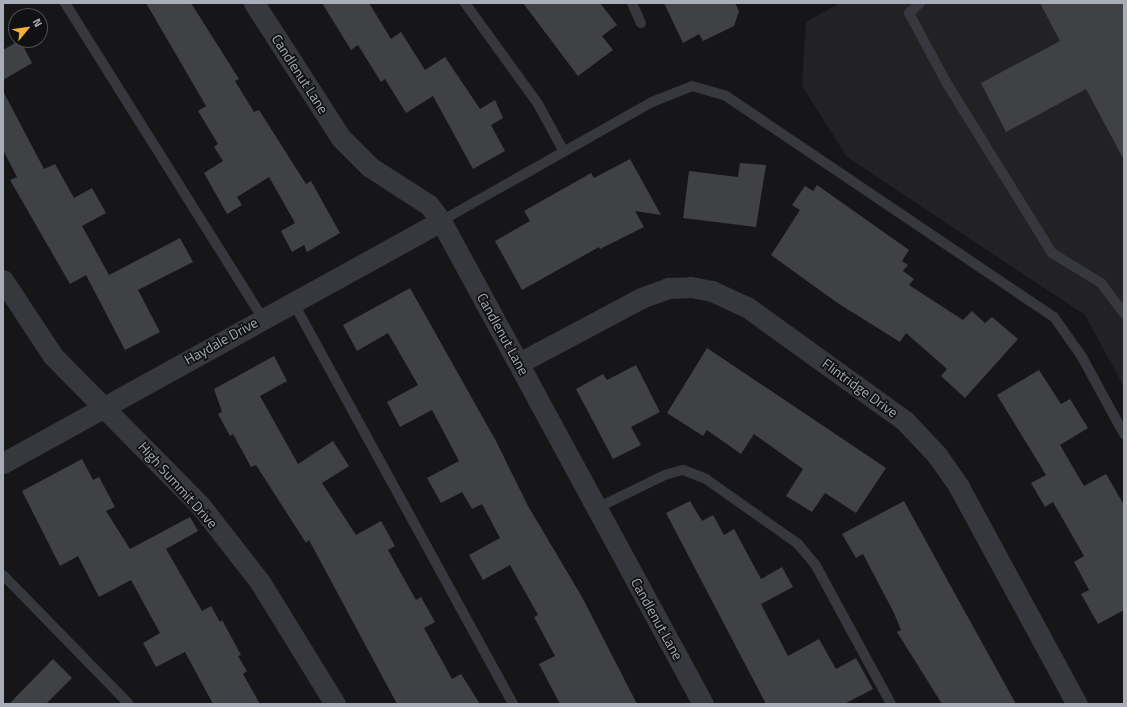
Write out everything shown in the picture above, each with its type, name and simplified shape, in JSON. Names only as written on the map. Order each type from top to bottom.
[{"type":"street","name":"Candlenut Lane","points":[[254,3],[341,138],[370,167],[429,205],[441,222],[703,704]]},
{"type":"street","name":"Haydale Drive","points":[[3,463],[293,302],[441,222]]},
{"type":"street","name":"High Summit Drive","points":[[3,280],[53,356],[200,505],[260,582],[335,704]]},
{"type":"street","name":"Flintridge Drive","points":[[519,363],[641,298],[668,288],[691,287],[712,291],[747,307],[905,421],[937,455],[959,487],[1077,704]]},
{"type":"lane","points":[[65,3],[263,319]]},
{"type":"lane","points":[[465,3],[538,104],[563,150]]},
{"type":"lane","points":[[632,3],[641,23]]},
{"type":"lane","points":[[920,3],[909,12],[946,82],[1052,253],[1101,283],[1124,313]]},
{"type":"lane","points":[[441,222],[563,150],[652,102],[692,86],[726,96],[1054,317],[1082,357],[1124,434]]},
{"type":"lane","points":[[293,302],[513,704]]},
{"type":"lane","points":[[597,508],[665,475],[683,470],[706,479],[798,544],[815,564],[891,704]]},
{"type":"lane","points":[[3,575],[129,704]]},
{"type":"shaded area","points":[[840,3],[1124,3],[1124,387],[1085,315],[847,157],[802,86],[806,22]]},
{"type":"building","points":[[146,3],[191,3],[239,79],[235,81],[254,112],[259,110],[306,184],[311,181],[340,233],[307,252],[304,245],[292,252],[281,231],[295,223],[269,177],[237,197],[242,205],[227,214],[204,173],[223,161],[214,147],[218,144],[198,111],[206,106]]},
{"type":"building","points":[[322,3],[369,3],[391,39],[401,32],[425,70],[445,57],[480,109],[495,100],[503,118],[491,125],[505,151],[473,169],[433,96],[406,113],[385,79],[381,82],[358,45],[351,50]]},
{"type":"building","points":[[523,3],[600,3],[617,25],[602,36],[613,50],[578,76]]},
{"type":"building","points":[[664,3],[735,3],[739,11],[734,26],[703,41],[699,34],[683,43]]},
{"type":"building","points":[[1040,3],[1124,3],[1124,160],[1086,89],[1006,132],[981,83],[1060,41]]},
{"type":"building","points":[[8,47],[24,48],[32,63],[3,80],[3,50]]},
{"type":"building","points":[[3,91],[44,169],[55,164],[74,198],[92,188],[106,213],[82,226],[109,275],[180,238],[193,262],[138,290],[160,332],[125,350],[86,275],[70,284],[10,180],[17,177],[3,150]]},
{"type":"building","points":[[630,159],[661,215],[635,211],[644,227],[600,249],[599,247],[522,290],[495,241],[530,221],[524,211],[591,173],[594,178]]},
{"type":"building","points":[[740,163],[766,165],[756,227],[683,218],[689,171],[738,177]]},
{"type":"building","points":[[817,185],[909,250],[902,261],[908,265],[903,271],[914,279],[909,285],[963,320],[972,311],[985,323],[992,317],[1018,339],[965,398],[941,376],[947,369],[906,333],[900,342],[836,302],[771,255],[800,210],[792,205],[805,186],[813,191]]},
{"type":"building","points":[[410,288],[496,441],[528,506],[582,597],[637,704],[560,704],[539,664],[555,656],[534,617],[538,615],[510,565],[483,580],[469,555],[500,538],[482,504],[472,509],[462,492],[441,503],[427,478],[459,461],[432,410],[400,427],[387,402],[418,385],[388,333],[357,351],[343,325]]},
{"type":"building","points":[[707,348],[886,468],[856,513],[825,493],[812,512],[786,496],[803,469],[754,434],[741,454],[707,430],[703,436],[667,413]]},
{"type":"building","points":[[274,356],[287,381],[260,396],[298,464],[333,441],[349,466],[322,483],[356,535],[381,521],[395,546],[388,550],[416,600],[421,597],[435,622],[424,628],[452,679],[461,674],[480,704],[397,704],[309,540],[306,543],[256,465],[251,467],[233,434],[230,436],[218,414],[222,412],[214,389]]},
{"type":"building","points":[[636,365],[660,412],[631,427],[641,445],[613,459],[576,389],[603,374],[607,380]]},
{"type":"building","points":[[1039,370],[1061,404],[1070,399],[1088,428],[1060,445],[1084,486],[1106,474],[1124,505],[1124,610],[1098,624],[1081,594],[1089,590],[1074,562],[1084,556],[1053,502],[1045,507],[1031,483],[1046,475],[997,395]]},
{"type":"building","points":[[82,459],[93,480],[99,477],[115,507],[106,511],[130,549],[190,517],[198,531],[166,549],[202,611],[211,606],[220,622],[222,620],[241,655],[238,656],[247,671],[243,674],[260,704],[213,704],[185,652],[156,667],[143,643],[160,633],[131,580],[99,597],[78,556],[60,566],[22,491]]},
{"type":"building","points":[[690,501],[702,521],[713,515],[724,535],[734,529],[761,579],[782,567],[793,587],[761,604],[788,656],[819,639],[836,669],[856,658],[873,689],[844,704],[766,704],[666,513]]},
{"type":"building","points":[[904,501],[1016,704],[942,704],[897,632],[901,630],[894,613],[863,554],[856,558],[842,534]]},
{"type":"building","points":[[53,659],[72,678],[46,704],[9,704]]}]
